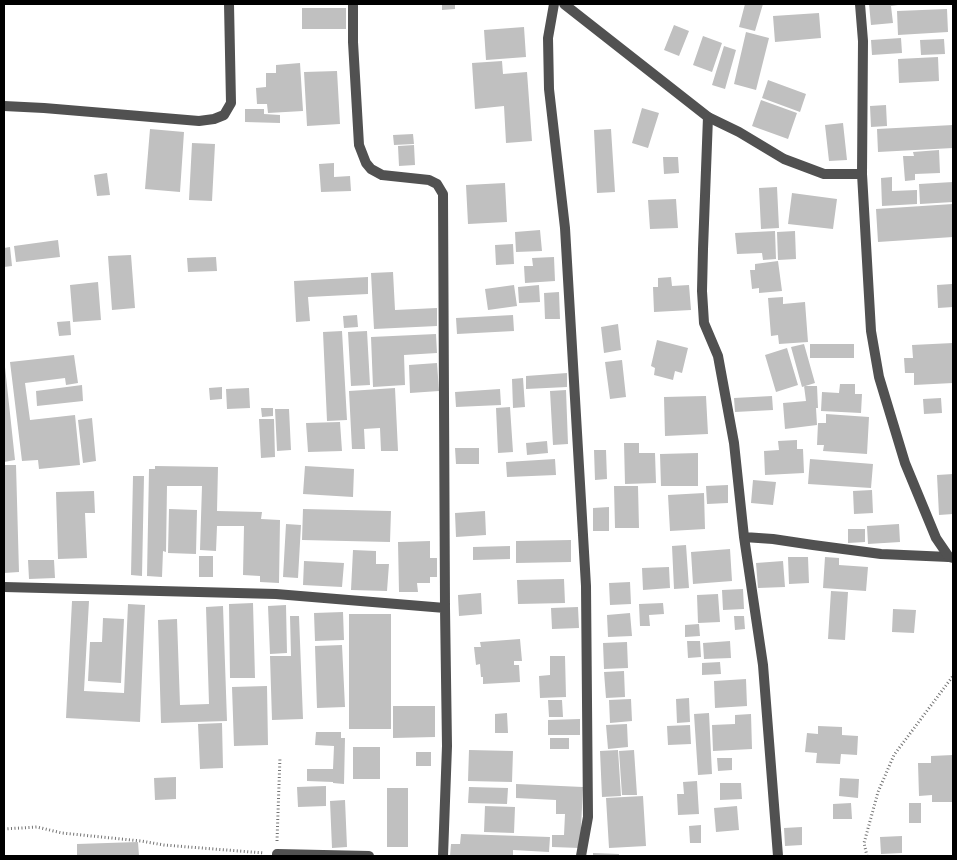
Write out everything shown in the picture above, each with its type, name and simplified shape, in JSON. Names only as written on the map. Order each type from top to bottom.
[{"type":"street","points":[[4,106],[199,121],[214,119],[224,115],[230,103],[228,4]]},
{"type":"street","points":[[352,4],[359,145],[366,163],[371,169],[382,175],[429,180],[437,184],[443,194],[447,746],[443,856]]},
{"type":"street","points":[[554,4],[548,38],[549,89],[565,228],[586,586],[588,817],[581,856]]},
{"type":"street","points":[[564,4],[708,117],[739,132],[784,159],[824,174],[862,174]]},
{"type":"street","points":[[860,4],[863,42],[862,174],[871,331],[879,377],[905,464],[936,538],[951,557]]},
{"type":"street","points":[[708,117],[702,291],[704,323],[718,356],[734,443],[744,537],[763,665],[778,856]]},
{"type":"street","points":[[744,537],[773,539],[881,554],[951,557]]},
{"type":"street","points":[[4,587],[276,594],[445,608]]},
{"type":"street","points":[[276,855],[369,856]]},
{"type":"path","points":[[867,856],[864,842],[878,792],[894,755],[953,676]]},
{"type":"path","points":[[4,828],[37,827],[62,833],[164,845],[276,855],[280,756]]},
{"type":"building","points":[[442,4],[455,4],[455,9],[442,10]]},
{"type":"building","points":[[745,4],[763,4],[755,31],[739,27]]},
{"type":"building","points":[[869,4],[898,4],[891,6],[893,23],[871,25]]},
{"type":"building","points":[[302,8],[346,8],[346,29],[302,29]]},
{"type":"building","points":[[947,9],[948,32],[898,35],[897,11]]},
{"type":"building","points":[[819,13],[821,38],[775,42],[773,16]]},
{"type":"building","points":[[674,25],[689,31],[679,56],[664,50]]},
{"type":"building","points":[[524,27],[526,57],[486,60],[484,30]]},
{"type":"building","points":[[746,32],[769,38],[756,90],[734,84]]},
{"type":"building","points":[[703,36],[722,43],[712,72],[693,65]]},
{"type":"building","points":[[901,38],[902,53],[872,55],[871,40]]},
{"type":"building","points":[[944,39],[945,54],[921,55],[920,40]]},
{"type":"building","points":[[724,46],[736,50],[725,89],[712,85]]},
{"type":"building","points":[[938,57],[939,81],[899,83],[898,59]]},
{"type":"building","points":[[502,61],[503,74],[527,72],[532,141],[506,143],[504,106],[475,109],[472,63]]},
{"type":"building","points":[[300,63],[303,111],[268,113],[267,104],[257,104],[256,88],[266,87],[266,73],[276,73],[276,65]]},
{"type":"building","points":[[337,71],[340,124],[307,126],[304,72]]},
{"type":"building","points":[[768,80],[806,94],[800,112],[762,98]]},
{"type":"building","points":[[761,100],[797,113],[788,139],[752,126]]},
{"type":"building","points":[[886,105],[887,126],[871,127],[870,106]]},
{"type":"building","points":[[642,108],[659,113],[648,148],[632,143]]},
{"type":"building","points":[[245,109],[264,109],[264,114],[280,115],[280,123],[245,122]]},
{"type":"building","points":[[843,123],[847,160],[829,161],[825,125]]},
{"type":"building","points":[[953,125],[953,148],[878,152],[877,129]]},
{"type":"building","points":[[150,129],[184,132],[180,192],[145,189]]},
{"type":"building","points":[[611,129],[615,192],[597,193],[594,130]]},
{"type":"building","points":[[413,134],[414,144],[394,145],[393,135]]},
{"type":"building","points":[[192,143],[215,144],[212,201],[189,200]]},
{"type":"building","points":[[414,145],[415,165],[399,166],[398,146]]},
{"type":"building","points":[[939,150],[940,173],[915,174],[915,180],[905,181],[903,156],[914,156],[913,152]]},
{"type":"building","points":[[663,157],[678,157],[679,173],[664,174]]},
{"type":"building","points":[[334,163],[334,177],[350,176],[351,191],[321,192],[319,164]]},
{"type":"building","points":[[107,173],[110,195],[97,196],[94,175]]},
{"type":"building","points":[[892,177],[892,191],[917,190],[917,204],[882,206],[881,178]]},
{"type":"building","points":[[953,182],[953,202],[920,204],[919,184]]},
{"type":"building","points":[[505,183],[507,222],[468,224],[466,185]]},
{"type":"building","points":[[777,187],[779,228],[761,229],[759,188]]},
{"type":"building","points":[[792,193],[837,199],[833,229],[788,224]]},
{"type":"building","points":[[676,199],[678,228],[650,229],[648,200]]},
{"type":"building","points":[[953,204],[953,237],[878,242],[876,209]]},
{"type":"building","points":[[540,230],[542,251],[516,252],[515,232]]},
{"type":"building","points":[[775,231],[776,259],[763,260],[762,253],[737,254],[735,233]]},
{"type":"building","points":[[795,231],[796,259],[778,260],[777,232]]},
{"type":"building","points":[[58,240],[60,257],[16,262],[14,246]]},
{"type":"building","points":[[513,244],[514,264],[496,265],[495,245]]},
{"type":"building","points":[[10,247],[12,266],[4,267],[4,248]]},
{"type":"building","points":[[131,255],[135,308],[112,310],[108,256]]},
{"type":"building","points":[[216,257],[217,271],[188,272],[187,258]]},
{"type":"building","points":[[554,257],[555,281],[525,283],[524,266],[533,266],[532,258]]},
{"type":"building","points":[[778,261],[782,291],[759,293],[759,288],[752,289],[750,270],[755,270],[755,264]]},
{"type":"building","points":[[393,272],[395,310],[437,308],[437,326],[374,329],[371,273]]},
{"type":"building","points":[[368,277],[368,294],[308,297],[310,321],[296,322],[294,281]]},
{"type":"building","points":[[671,277],[672,286],[689,285],[691,310],[654,312],[653,287],[658,287],[658,278]]},
{"type":"building","points":[[98,282],[101,320],[73,322],[70,285]]},
{"type":"building","points":[[952,284],[953,307],[938,308],[937,285]]},
{"type":"building","points":[[514,285],[517,306],[488,310],[485,289]]},
{"type":"building","points":[[539,285],[540,302],[519,303],[518,287]]},
{"type":"building","points":[[559,292],[560,319],[545,319],[544,293]]},
{"type":"building","points":[[783,297],[783,304],[805,302],[808,342],[779,344],[778,335],[771,336],[768,298]]},
{"type":"building","points":[[357,315],[358,327],[344,328],[343,316]]},
{"type":"building","points":[[513,315],[514,331],[457,334],[456,318]]},
{"type":"building","points":[[70,321],[71,335],[59,336],[57,322]]},
{"type":"building","points":[[618,324],[621,350],[604,353],[601,327]]},
{"type":"building","points":[[342,331],[347,420],[327,421],[323,332]]},
{"type":"building","points":[[367,331],[370,385],[351,386],[348,332]]},
{"type":"building","points":[[436,334],[437,353],[404,355],[405,385],[373,387],[371,337]]},
{"type":"building","points":[[657,340],[688,348],[682,373],[675,371],[673,380],[654,375],[655,368],[651,366]]},
{"type":"building","points":[[953,343],[953,383],[914,385],[914,373],[905,373],[904,358],[913,358],[912,345]]},
{"type":"building","points":[[804,344],[815,383],[802,387],[791,347]]},
{"type":"building","points":[[810,344],[854,344],[854,358],[810,358]]},
{"type":"building","points":[[787,348],[798,385],[776,392],[765,355]]},
{"type":"building","points":[[74,355],[78,383],[66,385],[65,378],[25,383],[30,420],[75,415],[80,465],[39,469],[38,460],[22,461],[10,362]]},
{"type":"building","points":[[622,360],[626,397],[610,399],[605,362]]},
{"type":"building","points":[[437,363],[439,391],[410,393],[409,365]]},
{"type":"building","points":[[4,367],[15,460],[4,462]]},
{"type":"building","points":[[567,373],[567,387],[526,389],[526,376]]},
{"type":"building","points":[[523,378],[525,407],[513,408],[512,379]]},
{"type":"building","points":[[840,384],[855,384],[855,394],[862,394],[861,413],[821,411],[822,392],[839,393]]},
{"type":"building","points":[[82,385],[83,401],[37,406],[36,391]]},
{"type":"building","points":[[804,386],[817,386],[817,425],[785,429],[783,403],[806,401]]},
{"type":"building","points":[[222,387],[222,399],[210,400],[209,388]]},
{"type":"building","points":[[249,388],[250,408],[227,409],[226,389]]},
{"type":"building","points":[[395,388],[398,451],[381,451],[380,428],[364,429],[365,449],[352,449],[349,391]]},
{"type":"building","points":[[500,389],[501,405],[456,407],[455,392]]},
{"type":"building","points":[[566,390],[568,444],[553,445],[550,391]]},
{"type":"building","points":[[706,396],[708,434],[665,436],[664,397]]},
{"type":"building","points":[[772,396],[773,410],[735,412],[734,398]]},
{"type":"building","points":[[941,398],[942,413],[924,414],[923,399]]},
{"type":"building","points":[[510,407],[513,452],[498,453],[496,408]]},
{"type":"building","points":[[261,408],[273,408],[273,416],[262,417]]},
{"type":"building","points":[[275,409],[289,409],[291,450],[277,451]]},
{"type":"building","points":[[826,414],[869,417],[867,454],[823,451],[824,445],[817,445],[818,423],[826,423]]},
{"type":"building","points":[[92,418],[96,461],[83,463],[78,420]]},
{"type":"building","points":[[259,419],[274,419],[275,457],[261,458]]},
{"type":"building","points":[[340,422],[342,451],[308,452],[306,423]]},
{"type":"building","points":[[797,440],[797,449],[803,449],[804,473],[765,475],[764,451],[779,450],[778,441]]},
{"type":"building","points":[[547,441],[548,453],[527,455],[526,443]]},
{"type":"building","points":[[624,443],[639,443],[639,453],[655,453],[656,483],[625,484]]},
{"type":"building","points":[[455,448],[479,448],[479,464],[456,464]]},
{"type":"building","points":[[594,450],[606,450],[607,479],[595,480]]},
{"type":"building","points":[[698,453],[698,486],[661,486],[660,454]]},
{"type":"building","points":[[555,459],[556,475],[507,477],[506,462]]},
{"type":"building","points":[[810,459],[873,464],[871,488],[808,484]]},
{"type":"building","points":[[4,465],[16,465],[19,572],[4,573]]},
{"type":"building","points":[[155,466],[218,467],[217,511],[262,512],[261,519],[280,520],[279,583],[260,582],[260,576],[243,575],[244,526],[217,526],[216,551],[200,550],[202,486],[167,486],[166,552],[163,551],[162,577],[147,576],[149,469],[155,469]]},
{"type":"building","points":[[305,466],[354,469],[353,497],[303,494]]},
{"type":"building","points":[[953,474],[953,514],[939,515],[937,475]]},
{"type":"building","points":[[133,476],[144,476],[142,576],[131,575]]},
{"type":"building","points":[[753,480],[776,482],[773,505],[751,503]]},
{"type":"building","points":[[728,485],[728,503],[707,504],[706,486]]},
{"type":"building","points":[[614,486],[638,486],[639,528],[615,528]]},
{"type":"building","points":[[872,490],[873,513],[854,514],[853,491]]},
{"type":"building","points":[[94,491],[95,513],[85,513],[87,558],[58,559],[56,492]]},
{"type":"building","points":[[704,493],[705,529],[670,531],[668,495]]},
{"type":"building","points":[[609,507],[609,531],[593,531],[593,508]]},
{"type":"building","points":[[169,509],[197,510],[196,554],[168,553]]},
{"type":"building","points":[[303,509],[391,511],[390,542],[302,540]]},
{"type":"building","points":[[485,511],[486,535],[456,537],[455,513]]},
{"type":"building","points":[[286,524],[301,525],[298,578],[283,577]]},
{"type":"building","points":[[899,524],[900,542],[868,544],[867,526]]},
{"type":"building","points":[[848,529],[865,529],[865,542],[848,543]]},
{"type":"building","points":[[571,540],[571,562],[516,563],[516,541]]},
{"type":"building","points":[[430,541],[430,558],[437,558],[437,577],[430,577],[430,583],[417,583],[418,592],[399,592],[398,542]]},
{"type":"building","points":[[686,545],[689,588],[674,589],[672,546]]},
{"type":"building","points":[[510,546],[510,559],[473,560],[473,547]]},
{"type":"building","points":[[730,549],[732,581],[693,584],[691,552]]},
{"type":"building","points":[[353,550],[376,551],[376,564],[389,564],[387,591],[351,590]]},
{"type":"building","points":[[199,556],[213,556],[213,577],[199,577]]},
{"type":"building","points":[[788,557],[808,557],[809,583],[789,584]]},
{"type":"building","points":[[825,557],[839,558],[839,565],[868,567],[866,591],[823,588]]},
{"type":"building","points":[[28,560],[54,560],[55,578],[29,579]]},
{"type":"building","points":[[304,561],[344,563],[342,587],[303,585]]},
{"type":"building","points":[[783,561],[785,587],[758,588],[756,563]]},
{"type":"building","points":[[669,567],[670,588],[643,590],[642,568]]},
{"type":"building","points":[[564,579],[565,603],[518,604],[517,580]]},
{"type":"building","points":[[630,582],[631,604],[610,605],[609,583]]},
{"type":"building","points":[[743,589],[744,609],[723,610],[722,590]]},
{"type":"building","points":[[831,591],[848,592],[845,640],[828,639]]},
{"type":"building","points":[[481,593],[482,614],[459,616],[458,595]]},
{"type":"building","points":[[718,594],[720,622],[698,623],[697,595]]},
{"type":"building","points":[[72,601],[89,601],[84,691],[124,693],[128,604],[145,605],[140,722],[66,718]]},
{"type":"building","points":[[253,603],[255,678],[230,678],[229,604]]},
{"type":"building","points":[[663,603],[664,614],[649,615],[650,626],[640,626],[639,604]]},
{"type":"building","points":[[286,605],[287,653],[270,654],[268,606]]},
{"type":"building","points":[[223,606],[227,721],[161,723],[158,620],[177,619],[180,705],[209,704],[206,607]]},
{"type":"building","points":[[578,607],[579,628],[552,629],[551,608]]},
{"type":"building","points":[[893,609],[916,610],[914,633],[892,632]]},
{"type":"building","points":[[343,612],[344,640],[315,641],[314,613]]},
{"type":"building","points":[[630,613],[632,636],[608,637],[607,615]]},
{"type":"building","points":[[349,614],[391,614],[391,729],[349,729]]},
{"type":"building","points":[[290,616],[299,616],[303,719],[272,720],[270,656],[291,656]]},
{"type":"building","points":[[734,616],[744,616],[745,629],[735,630]]},
{"type":"building","points":[[103,618],[124,619],[121,683],[88,681],[90,642],[102,642]]},
{"type":"building","points":[[699,624],[700,636],[685,637],[685,625]]},
{"type":"building","points":[[520,639],[522,661],[514,661],[514,665],[519,665],[520,682],[483,684],[480,664],[476,665],[474,647],[481,647],[480,642]]},
{"type":"building","points":[[687,641],[700,641],[701,657],[688,658]]},
{"type":"building","points":[[730,641],[731,658],[704,659],[703,643]]},
{"type":"building","points":[[627,642],[628,668],[604,669],[603,643]]},
{"type":"building","points":[[342,645],[345,707],[317,708],[315,646]]},
{"type":"building","points":[[550,656],[565,656],[566,697],[540,698],[539,676],[550,675]]},
{"type":"building","points":[[720,662],[721,674],[702,675],[702,663]]},
{"type":"building","points":[[624,671],[625,697],[606,698],[604,672]]},
{"type":"building","points":[[746,679],[747,706],[715,708],[714,681]]},
{"type":"building","points":[[267,686],[268,745],[234,746],[232,687]]},
{"type":"building","points":[[689,698],[690,722],[677,723],[676,699]]},
{"type":"building","points":[[631,699],[632,721],[610,723],[609,700]]},
{"type":"building","points":[[548,700],[562,700],[563,717],[549,717]]},
{"type":"building","points":[[393,706],[435,706],[435,737],[393,738]]},
{"type":"building","points":[[507,713],[508,733],[495,733],[495,714]]},
{"type":"building","points":[[709,713],[712,774],[698,775],[694,714]]},
{"type":"building","points":[[751,714],[752,749],[713,751],[712,725],[735,724],[735,715]]},
{"type":"building","points":[[580,719],[580,735],[548,735],[548,720]]},
{"type":"building","points":[[222,723],[223,768],[200,769],[198,724]]},
{"type":"building","points":[[627,724],[628,747],[608,749],[606,725]]},
{"type":"building","points":[[690,725],[691,744],[668,745],[667,726]]},
{"type":"building","points":[[818,726],[842,727],[842,735],[858,736],[857,755],[841,754],[840,764],[816,763],[817,753],[805,752],[807,733],[818,734]]},
{"type":"building","points":[[316,732],[341,732],[341,738],[345,738],[344,784],[307,781],[307,769],[333,769],[334,746],[315,745]]},
{"type":"building","points":[[550,738],[569,738],[569,749],[550,749]]},
{"type":"building","points":[[353,747],[380,747],[380,779],[353,779]]},
{"type":"building","points":[[469,750],[513,751],[512,782],[468,781]]},
{"type":"building","points":[[618,750],[621,796],[602,797],[600,751]]},
{"type":"building","points":[[634,750],[637,795],[622,795],[619,751]]},
{"type":"building","points":[[416,752],[431,752],[431,766],[416,766]]},
{"type":"building","points":[[953,755],[953,802],[932,802],[932,795],[919,796],[918,763],[931,763],[931,756]]},
{"type":"building","points":[[717,758],[732,758],[732,770],[718,771]]},
{"type":"building","points":[[176,777],[176,799],[155,800],[154,778]]},
{"type":"building","points":[[840,778],[859,779],[858,798],[839,796]]},
{"type":"building","points":[[697,781],[699,814],[678,815],[677,794],[684,794],[683,782]]},
{"type":"building","points":[[720,783],[741,783],[742,799],[720,800]]},
{"type":"building","points":[[516,784],[583,787],[580,848],[552,847],[552,835],[564,835],[565,814],[556,814],[556,800],[516,798]]},
{"type":"building","points":[[326,786],[326,806],[298,807],[297,787]]},
{"type":"building","points":[[469,787],[508,788],[507,804],[468,803]]},
{"type":"building","points":[[387,788],[408,788],[408,847],[387,847]]},
{"type":"building","points":[[643,796],[646,846],[609,848],[606,798]]},
{"type":"building","points":[[345,800],[347,847],[332,848],[330,801]]},
{"type":"building","points":[[851,803],[852,819],[833,819],[833,804]]},
{"type":"building","points":[[909,803],[921,803],[921,823],[909,823]]},
{"type":"building","points":[[485,806],[515,807],[514,833],[484,832]]},
{"type":"building","points":[[737,806],[739,830],[716,832],[714,808]]},
{"type":"building","points":[[701,825],[701,843],[690,843],[689,826]]},
{"type":"building","points":[[802,827],[802,845],[785,846],[784,828]]},
{"type":"building","points":[[461,834],[550,837],[549,852],[513,850],[513,856],[450,856],[451,844],[460,844]]},
{"type":"building","points":[[902,836],[902,853],[881,854],[880,837]]},
{"type":"building","points":[[138,842],[139,856],[77,856],[77,844]]},
{"type":"building","points":[[593,853],[619,854],[619,856],[593,856]]}]
